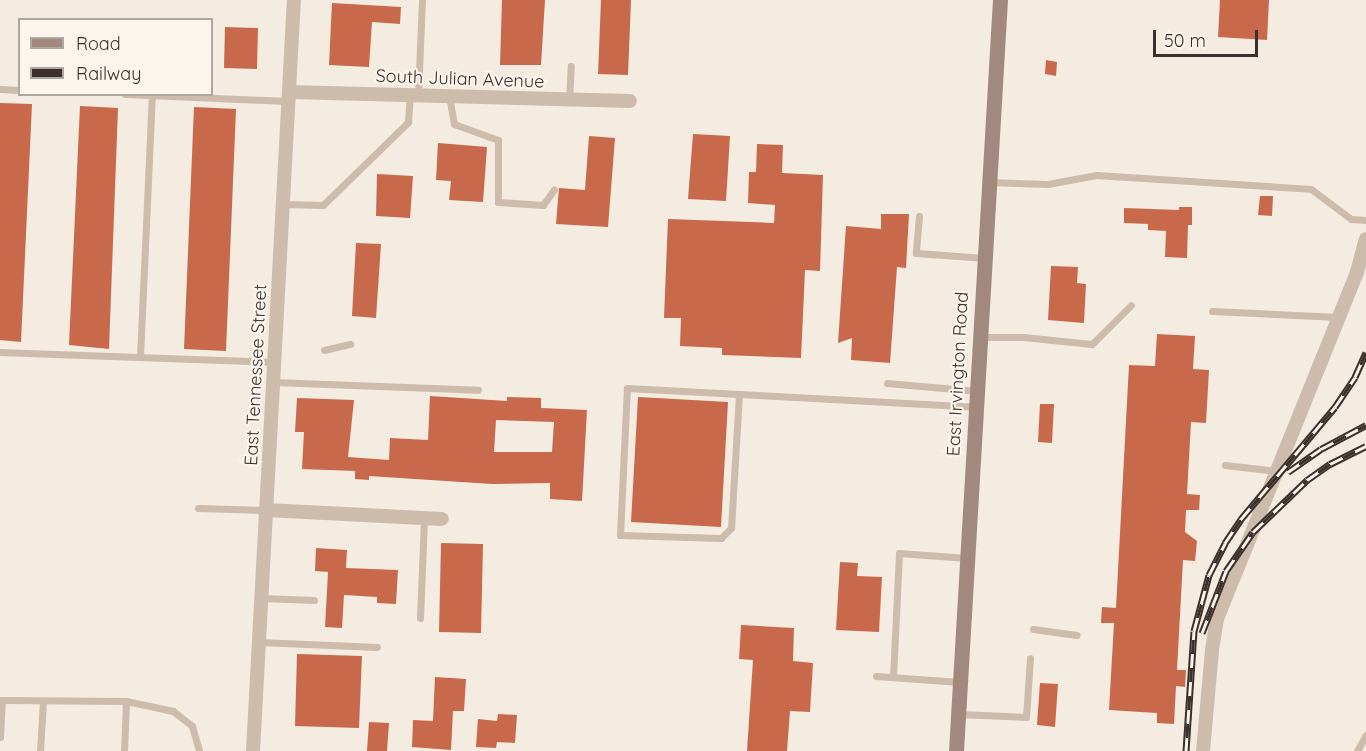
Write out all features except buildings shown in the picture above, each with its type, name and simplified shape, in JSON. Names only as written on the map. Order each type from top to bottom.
[{"type":"street","name":"East Tennessee Street","points":[[253,751],[294,0]]},
{"type":"street","name":"East Irvington Road","points":[[956,751],[1000,0]]},
{"type":"street","name":"South Julian Avenue","points":[[289,96],[414,95],[630,101]]},
{"type":"street","points":[[1203,751],[1217,619],[1363,256],[1366,239]]},
{"type":"street","points":[[266,510],[442,519]]},
{"type":"lane","points":[[283,204],[323,205],[408,122],[414,95],[422,0]]},
{"type":"lane","points":[[569,100],[571,66]]},
{"type":"lane","points":[[0,89],[18,90]]},
{"type":"lane","points":[[140,357],[152,96],[289,96]]},
{"type":"lane","points":[[449,96],[454,124],[498,140],[498,202],[543,205],[554,189]]},
{"type":"lane","points":[[989,182],[1048,183],[1096,175],[1311,189],[1351,219],[1366,220]]},
{"type":"lane","points":[[919,216],[916,253],[985,258]]},
{"type":"lane","points":[[980,337],[1092,344],[1131,305]]},
{"type":"lane","points":[[1212,311],[1338,317]]},
{"type":"lane","points":[[324,350],[350,344]]},
{"type":"lane","points":[[0,352],[274,362]]},
{"type":"lane","points":[[273,382],[478,390]]},
{"type":"lane","points":[[887,383],[977,391]]},
{"type":"lane","points":[[739,394],[731,528],[721,538],[620,535],[627,388],[739,394],[976,407]]},
{"type":"lane","points":[[1225,465],[1278,471]]},
{"type":"lane","points":[[198,508],[266,510]]},
{"type":"lane","points":[[420,618],[424,518]]},
{"type":"lane","points":[[893,677],[899,553],[967,558]]},
{"type":"lane","points":[[261,598],[314,600]]},
{"type":"lane","points":[[1033,629],[1077,635]]},
{"type":"lane","points":[[259,642],[377,647]]},
{"type":"lane","points":[[958,714],[1026,717],[1030,658]]},
{"type":"lane","points":[[876,676],[960,682]]},
{"type":"lane","points":[[0,737],[1,700],[126,701],[173,711],[192,726],[199,751]]},
{"type":"lane","points":[[40,751],[43,701]]},
{"type":"lane","points":[[124,751],[126,701]]},
{"type":"lane","points":[[1357,751],[1366,735]]},
{"type":"railway","points":[[1186,751],[1194,631],[1209,575],[1225,543],[1241,519],[1335,407],[1355,377],[1366,352]]},
{"type":"railway","points":[[1288,472],[1321,449],[1366,425]]},
{"type":"railway","points":[[1202,633],[1226,571],[1253,532],[1307,480],[1330,464],[1366,446]]}]
